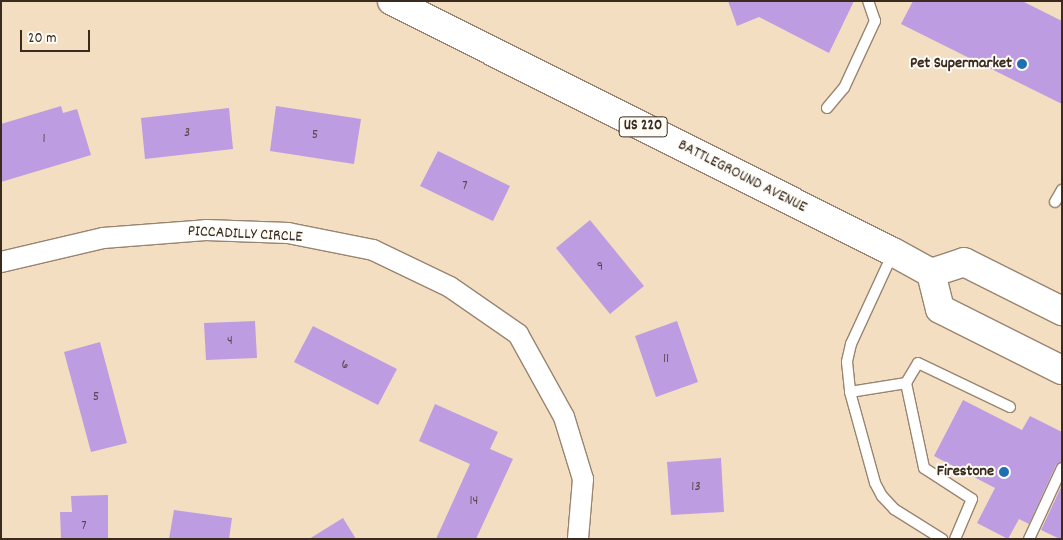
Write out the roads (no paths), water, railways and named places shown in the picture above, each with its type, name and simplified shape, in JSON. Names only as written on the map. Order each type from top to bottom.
[{"type":"main road","name":"BATTLEGROUND AVENUE","points":[[392,1],[893,252],[931,274]]},
{"type":"main road","points":[[1062,311],[964,262],[931,274],[940,309],[1062,370]]},
{"type":"street","name":"PICCADILLY CIRCLE","points":[[1,262],[103,238],[206,230],[288,233],[373,250],[450,286],[518,334],[564,417],[583,479],[578,539]]},
{"type":"lane","points":[[827,108],[844,88],[875,21],[868,1]]},
{"type":"lane","points":[[1055,202],[1062,190]]},
{"type":"lane","points":[[893,252],[851,344],[847,362],[850,392],[875,483],[882,496],[894,509],[942,539]]},
{"type":"lane","points":[[955,539],[972,499],[924,468],[906,383],[918,362],[1010,407]]},
{"type":"lane","points":[[850,392],[906,383]]},
{"type":"lane","points":[[1028,539],[1062,468]]},
{"type":"place","name":"Pet Supermarket","points":[[1022,64]]},
{"type":"place","name":"Firestone","points":[[1004,472]]}]
